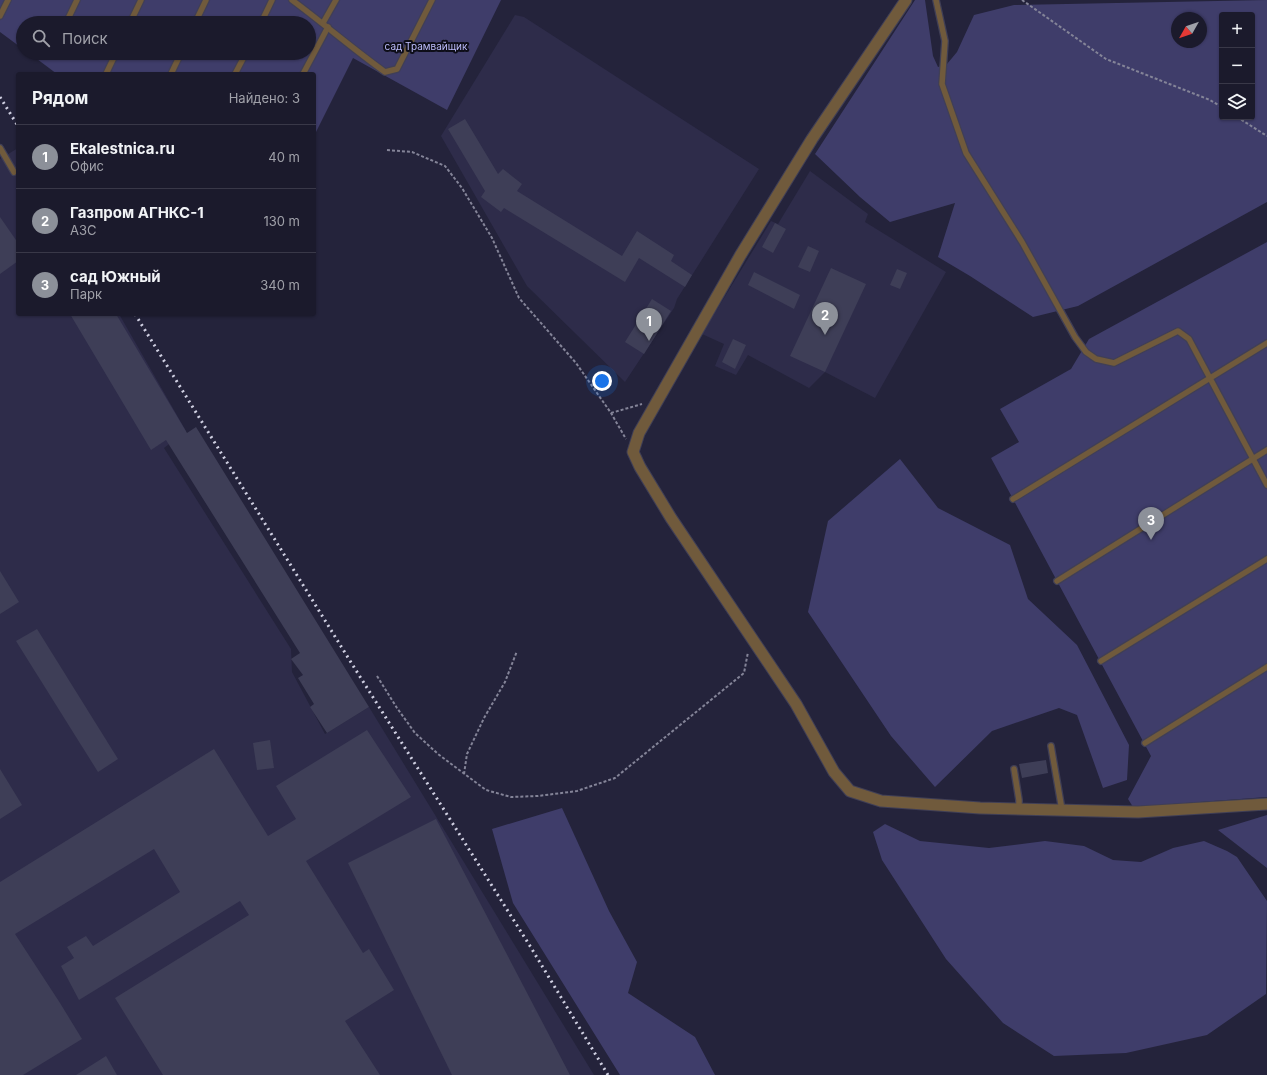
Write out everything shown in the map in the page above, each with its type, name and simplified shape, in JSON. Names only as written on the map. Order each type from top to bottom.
[{"type":"street","points":[[906,0],[812,139],[740,256],[639,433],[634,452],[640,467],[671,518],[796,704],[834,772],[850,791],[881,801],[980,808],[1138,812],[1267,804]]},
{"type":"lane","points":[[0,16],[8,0]]},
{"type":"lane","points":[[69,16],[77,0]]},
{"type":"lane","points":[[133,16],[141,0]]},
{"type":"lane","points":[[198,16],[206,0]]},
{"type":"lane","points":[[264,16],[272,0]]},
{"type":"lane","points":[[292,0],[314,16]]},
{"type":"lane","points":[[323,23],[336,0]]},
{"type":"lane","points":[[316,18],[356,51],[385,72],[397,69],[432,0]]},
{"type":"lane","points":[[936,0],[945,41],[942,84],[966,153],[1022,242],[1075,337],[1086,352],[1096,359],[1114,363],[1178,331],[1189,339],[1267,485]]},
{"type":"lane","points":[[316,50],[328,27]]},
{"type":"lane","points":[[107,72],[113,60]]},
{"type":"lane","points":[[172,72],[178,60]]},
{"type":"lane","points":[[236,72],[242,60]]},
{"type":"lane","points":[[304,72],[310,60]]},
{"type":"lane","points":[[0,148],[14,172]]},
{"type":"lane","points":[[1013,499],[1211,379],[1267,343]]},
{"type":"lane","points":[[1058,581],[1267,450]]},
{"type":"lane","points":[[1101,662],[1267,559]]},
{"type":"lane","points":[[1145,743],[1267,667]]},
{"type":"lane","points":[[1051,746],[1062,810]]},
{"type":"lane","points":[[1014,769],[1019,809]]},
{"type":"path","points":[[1022,0],[1106,59],[1210,100],[1219,105]]},
{"type":"path","points":[[1242,120],[1267,136]]},
{"type":"path","points":[[387,150],[412,152],[444,166],[462,188],[488,233],[519,298],[576,363],[611,413],[634,452]]},
{"type":"path","points":[[611,413],[658,400]]},
{"type":"path","points":[[377,676],[415,733],[438,754],[464,774],[486,790],[511,797],[538,796],[577,790],[615,778],[744,673],[751,637]]},
{"type":"path","points":[[464,774],[467,754],[484,718],[505,682],[517,651]]},
{"type":"shaded area","points":[[515,15],[524,17],[759,169],[677,299],[674,308],[625,382],[527,286],[441,136]]},
{"type":"shaded area","points":[[16,149],[16,316],[120,316],[186,431],[164,448],[291,649],[292,672],[325,734],[369,707],[594,1075],[0,1075],[0,159]]},
{"type":"shaded area","points":[[810,171],[868,214],[865,222],[946,272],[875,398],[825,372],[809,388],[748,355],[736,375],[715,366],[724,344],[702,334],[771,221],[778,224]]},
{"type":"green space","name":"сад Трамвайщик","points":[[0,0],[501,0],[447,110],[353,58],[316,132],[316,72],[54,72],[38,60],[316,60],[316,16],[16,16],[16,44],[0,32]]},
{"type":"green space","points":[[915,0],[925,0],[933,56],[938,67],[947,64],[957,52],[974,15],[1014,5],[1267,0],[1267,202],[1078,306],[1033,317],[938,257],[955,203],[890,222],[860,197],[815,154]]},
{"type":"green space","points":[[1267,242],[1267,797],[1133,807],[1128,799],[1151,756],[991,458],[1019,442],[1000,409],[1071,369],[1089,339]]},
{"type":"green space","points":[[900,459],[938,508],[1010,545],[1028,599],[1077,645],[1129,745],[1127,780],[1103,788],[1077,715],[1059,708],[992,731],[935,787],[891,736],[808,612],[828,521]]},
{"type":"green space","points":[[562,808],[609,911],[637,962],[628,993],[695,1037],[715,1075],[620,1075],[513,903],[492,829]]},
{"type":"green space","points":[[1267,815],[1267,868],[1218,830]]},
{"type":"green space","points":[[885,824],[920,841],[989,848],[1045,841],[1084,846],[1113,860],[1141,862],[1173,848],[1204,841],[1227,851],[1237,857],[1267,901],[1266,994],[1207,1035],[1126,1053],[1054,1056],[1003,1023],[946,959],[882,860],[873,832]]},
{"type":"building","points":[[465,119],[498,174],[503,169],[522,184],[517,191],[622,256],[637,231],[674,255],[671,261],[692,275],[685,287],[639,258],[625,282],[504,208],[501,212],[481,197],[485,191],[448,129]]},
{"type":"building","points":[[0,217],[16,240],[16,262],[0,274]]},
{"type":"building","points":[[775,223],[786,229],[773,253],[762,247]]},
{"type":"building","points":[[808,246],[819,251],[810,272],[798,267]]},
{"type":"building","points":[[831,268],[866,284],[825,372],[790,356]]},
{"type":"building","points":[[897,269],[907,273],[900,289],[890,285]]},
{"type":"building","points":[[754,272],[800,295],[794,309],[748,285]]},
{"type":"building","points":[[652,299],[671,311],[644,354],[625,342]]},
{"type":"building","points":[[71,316],[117,316],[187,433],[196,427],[369,707],[327,733],[310,707],[314,704],[298,678],[303,675],[291,659],[300,653],[166,440],[151,450]]},
{"type":"building","points":[[733,339],[746,345],[735,369],[722,362]]},
{"type":"building","points":[[0,571],[19,602],[0,614]]},
{"type":"building","points":[[37,629],[118,759],[98,772],[16,641]]},
{"type":"building","points":[[367,730],[411,797],[306,861],[363,953],[369,949],[394,990],[345,1021],[380,1075],[163,1075],[115,998],[249,915],[240,901],[79,1000],[61,966],[74,958],[67,947],[86,936],[93,946],[180,892],[154,849],[15,934],[82,1039],[23,1075],[0,1075],[0,882],[214,749],[268,836],[296,819],[276,786]]},
{"type":"building","points":[[270,740],[274,768],[257,770],[253,743]]},
{"type":"building","points":[[1046,760],[1048,773],[1022,778],[1019,764]]},
{"type":"building","points":[[0,769],[22,805],[0,819]]},
{"type":"building","points":[[436,819],[570,1075],[452,1075],[348,863]]},
{"type":"building","points":[[106,1056],[117,1075],[76,1075]]},
{"type":"railway","points":[[0,97],[16,123]]},
{"type":"railway","points":[[136,316],[352,664],[530,946],[608,1075]]},
{"type":"place","name":"Газпром АГНКС-1","points":[[825,335]]},
{"type":"place","name":"Ekalestnica.ru","points":[[649,341]]},
{"type":"place","name":"сад Южный","points":[[1151,540]]}]
